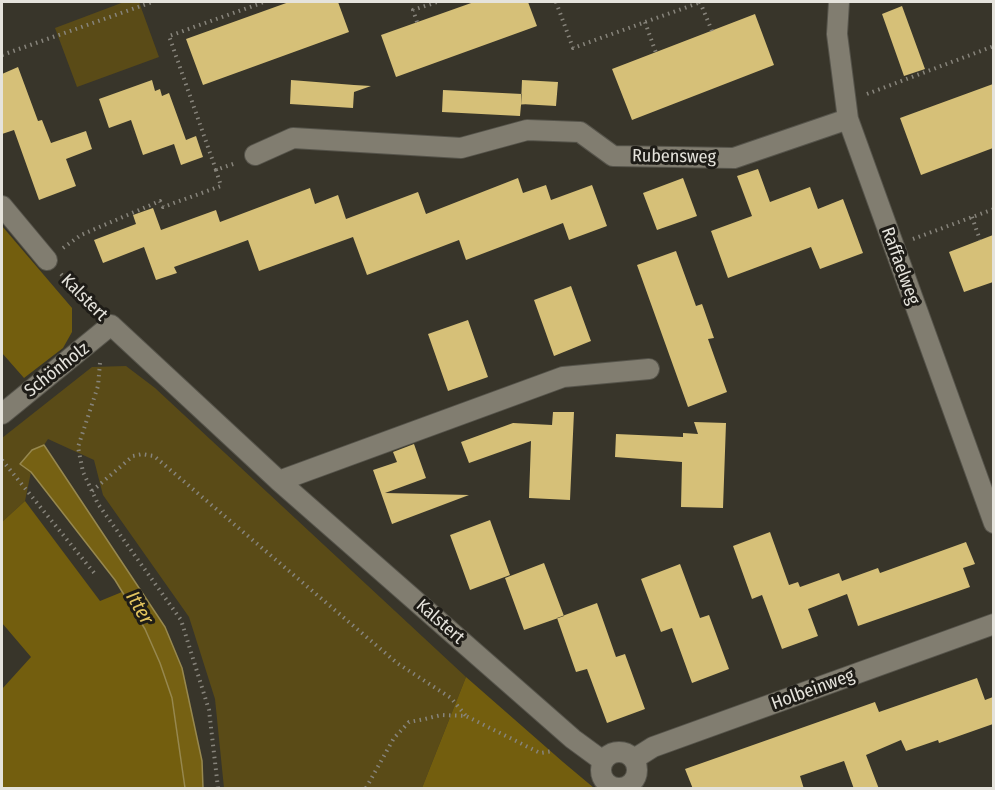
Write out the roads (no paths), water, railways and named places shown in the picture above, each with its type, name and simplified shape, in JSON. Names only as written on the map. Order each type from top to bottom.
[{"type":"street","name":"Raffaelweg","points":[[839,2],[837,34],[848,119],[993,523]]},
{"type":"street","name":"Rubensweg","points":[[255,155],[293,138],[461,148],[527,130],[580,132],[613,156],[734,158],[848,119]]},
{"type":"street","name":"Kalstert","points":[[2,206],[47,260]]},
{"type":"street","name":"Kalstert","points":[[111,325],[279,481],[573,740],[603,760]]},
{"type":"street","name":"Schönholz","points":[[2,414],[111,325]]},
{"type":"street","points":[[279,481],[563,377],[649,369]]},
{"type":"street","name":"Holbeinweg","points":[[634,759],[653,747],[993,624]]},
{"type":"street","points":[[612,752],[624,752],[634,759],[638,770],[634,781],[625,788],[614,788],[604,782],[600,772],[603,760],[612,752]]},
{"type":"water","name":"Itter","points":[[44,445],[165,627],[182,668],[202,761],[203,788],[185,788],[172,698],[145,629],[115,580],[31,472],[20,464],[32,450]]}]
